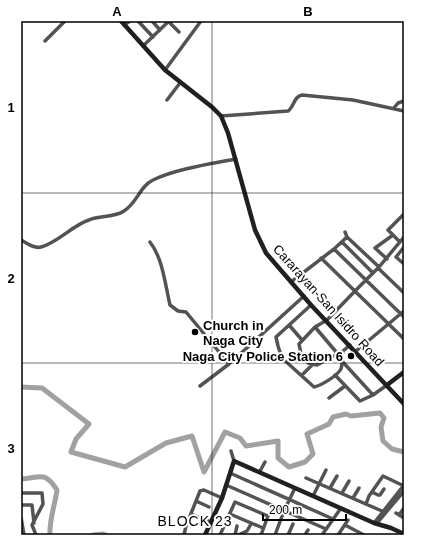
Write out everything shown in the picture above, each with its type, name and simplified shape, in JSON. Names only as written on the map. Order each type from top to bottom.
[{"type":"main road","name":"Cararayan-San Isidro Road","points":[[121,21],[165,70],[212,107],[221,116],[236,159],[255,230],[266,253],[311,305],[327,320],[404,404]]},
{"type":"main road","points":[[387,385],[404,372]]},
{"type":"main road","points":[[205,535],[222,498],[234,461],[260,471],[375,523],[404,534]]},
{"type":"street","points":[[45,41],[65,21]]},
{"type":"street","points":[[124,25],[130,21]]},
{"type":"street","points":[[138,21],[153,38]]},
{"type":"street","points":[[152,21],[160,30]]},
{"type":"street","points":[[143,46],[153,38],[167,21],[179,32]]},
{"type":"street","points":[[165,70],[201,21]]},
{"type":"street","points":[[167,100],[180,83]]},
{"type":"street","points":[[221,116],[288,111],[297,97],[302,95],[353,100],[404,111]]},
{"type":"street","points":[[394,108],[398,103],[404,101]]},
{"type":"street","points":[[21,240],[33,246],[39,247],[61,236],[77,224],[90,219],[111,216],[123,212],[133,204],[142,189],[152,180],[206,164],[236,159]]},
{"type":"street","points":[[400,242],[388,230],[404,214]]},
{"type":"street","points":[[400,218],[404,222]]},
{"type":"street","points":[[345,232],[347,237],[404,294]]},
{"type":"street","points":[[387,259],[375,248],[393,235]]},
{"type":"street","points":[[291,282],[334,249],[347,237]]},
{"type":"street","points":[[350,345],[343,351],[318,365],[312,365],[308,363],[301,354],[299,344],[315,327],[327,320],[354,291],[379,268],[404,237]]},
{"type":"street","points":[[150,242],[155,249],[161,266],[170,305],[178,311],[186,312],[229,364]]},
{"type":"street","points":[[342,242],[373,273]]},
{"type":"street","points":[[404,247],[396,257],[404,264]]},
{"type":"street","points":[[334,249],[403,314],[356,351]]},
{"type":"street","points":[[355,256],[361,250]]},
{"type":"street","points":[[321,258],[404,339]]},
{"type":"street","points":[[200,386],[229,364],[304,296]]},
{"type":"street","points":[[311,305],[276,337],[282,358],[314,387],[316,387],[335,375],[341,368],[343,351]]},
{"type":"street","points":[[289,325],[302,340]]},
{"type":"street","points":[[315,327],[337,353]]},
{"type":"street","points":[[341,360],[373,395]]},
{"type":"street","points":[[302,375],[312,365]]},
{"type":"street","points":[[335,375],[360,401],[373,395],[387,385]]},
{"type":"street","points":[[329,398],[345,386]]},
{"type":"street","points":[[231,451],[234,461]]},
{"type":"street","points":[[260,471],[265,462]]},
{"type":"street","points":[[313,496],[326,470]]},
{"type":"street","points":[[230,473],[333,519]]},
{"type":"street","points":[[330,488],[337,476]]},
{"type":"street","points":[[366,504],[383,476],[404,486],[375,523]]},
{"type":"street","points":[[306,478],[383,512]]},
{"type":"street","points":[[342,493],[349,481]]},
{"type":"street","points":[[226,485],[326,529]]},
{"type":"street","points":[[372,492],[380,495],[383,490],[375,487]]},
{"type":"street","points":[[275,535],[295,488]]},
{"type":"street","points":[[353,498],[359,488]]},
{"type":"street","points":[[184,535],[196,501],[202,490],[222,498]]},
{"type":"street","points":[[383,512],[404,491]]},
{"type":"street","points":[[21,493],[42,493],[43,504],[33,524],[22,528]]},
{"type":"street","points":[[196,501],[208,507]]},
{"type":"street","points":[[220,535],[235,502],[268,516],[261,535]]},
{"type":"street","points":[[21,505],[32,505],[33,524],[36,535]]},
{"type":"street","points":[[322,535],[341,508]]},
{"type":"street","points":[[404,508],[397,514],[404,518]]},
{"type":"street","points":[[191,514],[211,522]]},
{"type":"street","points":[[230,514],[263,528]]},
{"type":"street","points":[[21,517],[24,535]]},
{"type":"street","points":[[339,535],[348,520]]},
{"type":"street","points":[[238,535],[247,531],[251,524]]},
{"type":"street","points":[[288,535],[292,524]]},
{"type":"street","points":[[345,525],[364,535]]},
{"type":"street","points":[[235,535],[237,526]]},
{"type":"street","points":[[305,535],[308,530]]},
{"type":"waterway","points":[[21,387],[42,388],[89,424],[76,439],[71,452],[125,467],[166,443],[192,436],[204,472],[225,432],[240,438],[246,446],[278,441],[278,458],[289,467],[305,462],[313,454],[307,434],[329,424],[333,417],[346,414],[351,416],[380,413],[384,418],[381,427],[383,441],[392,449],[404,452]]},
{"type":"waterway","points":[[21,479],[45,477],[57,490],[51,518],[50,535]]},
{"type":"waterway","points":[[93,535],[106,535]]},
{"type":"place","name":"Church in Naga City","points":[[195,332]]},
{"type":"place","name":"Naga City Police Station 6","points":[[351,356]]},
{"type":"district","name":"BLOCK 23","points":[[195,521]]}]
